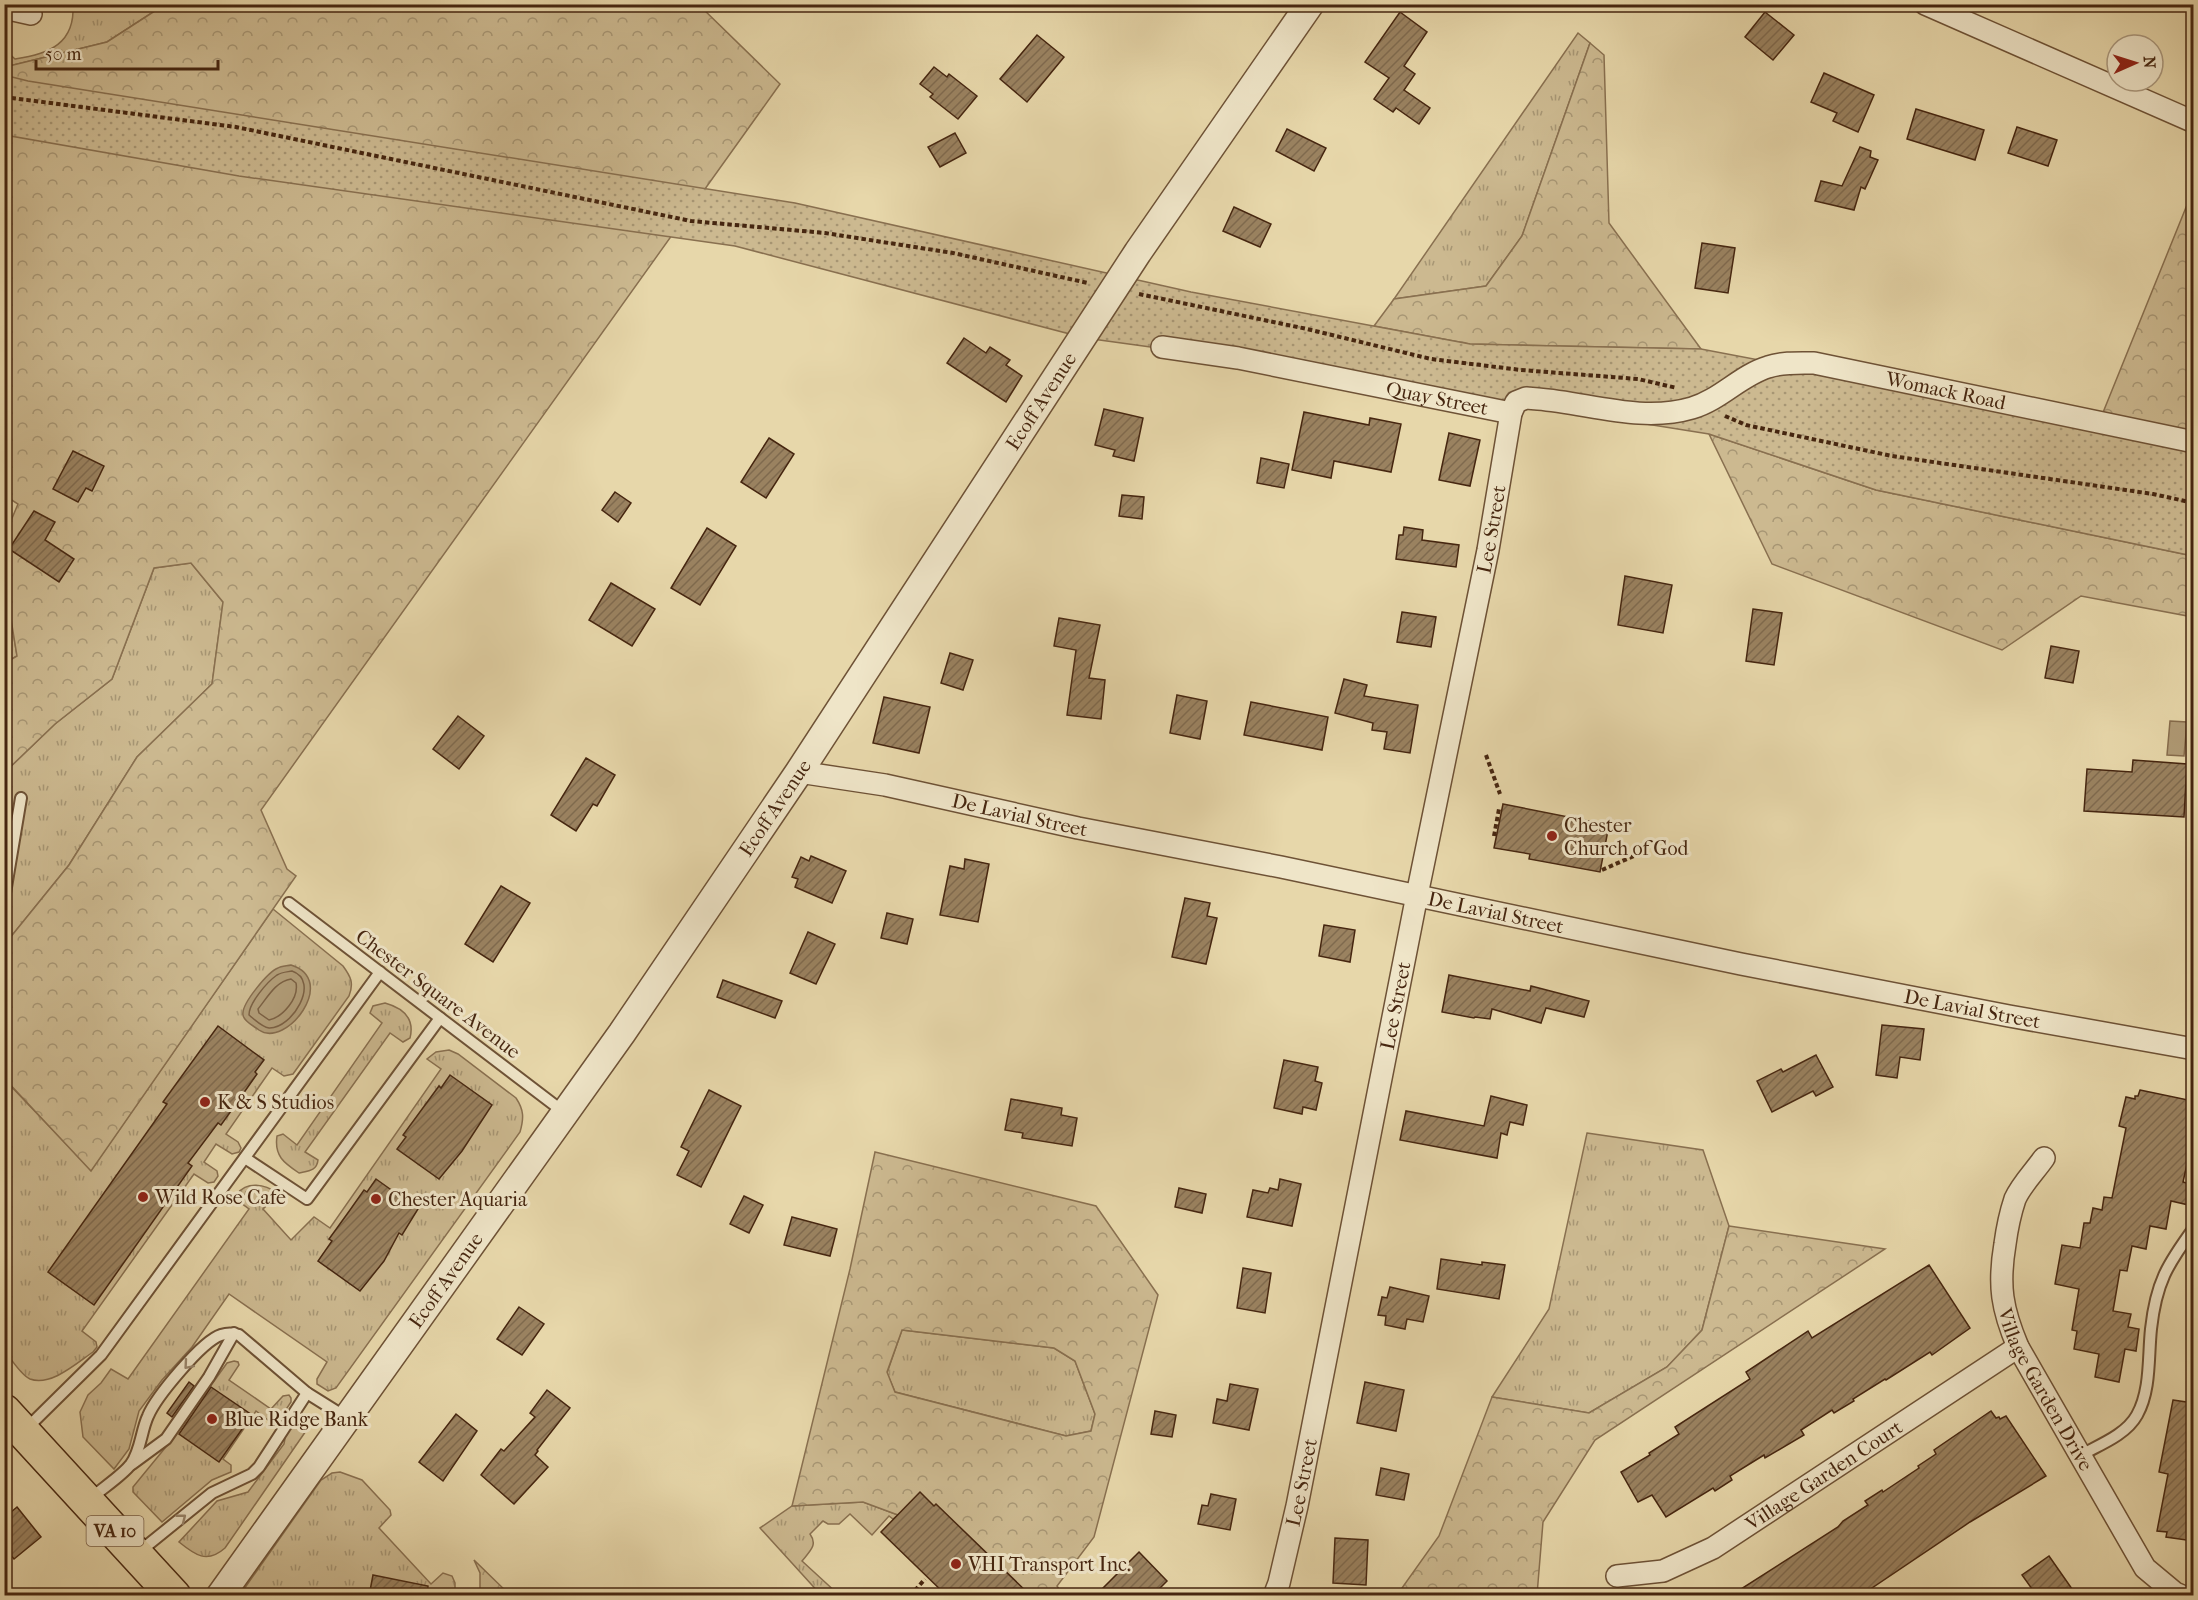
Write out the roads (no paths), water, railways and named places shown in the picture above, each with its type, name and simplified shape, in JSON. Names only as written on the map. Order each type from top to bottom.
[{"type":"main road","name":"VA 10","points":[[14,1421],[174,1596]]},
{"type":"street","name":"Ecoff Avenue","points":[[220,1596],[622,1033],[799,772],[1143,244],[1310,4]]},
{"type":"street","points":[[1925,4],[2193,122]]},
{"type":"street","points":[[4,8],[31,14]]},
{"type":"street","name":"Quay Street","points":[[1162,347],[1238,358],[1511,413],[1516,402],[1526,398],[1650,414],[1677,411],[1705,404]]},
{"type":"street","name":"Womack Road","points":[[1705,404],[1768,367],[1781,364],[1814,363],[2193,442]]},
{"type":"street","name":"Lee Street","points":[[1274,1596],[1297,1506],[1417,896],[1488,550],[1511,413]]},
{"type":"street","name":"De Lavial Street","points":[[799,772],[885,785],[1078,828],[1741,964],[2193,1049]]},
{"type":"street","name":"Village Garden Drive","points":[[2044,1158],[2016,1197],[2007,1228],[2000,1274],[2004,1308],[2018,1347],[2145,1568],[2175,1593],[2182,1596]]},
{"type":"street","name":"Village Garden Court","points":[[1617,1576],[1663,1571],[1713,1548],[2018,1347]]},
{"type":"lane","points":[[4,899],[21,798]]},
{"type":"lane","name":"Chester Square Avenue","points":[[289,903],[565,1113]]},
{"type":"lane","points":[[14,1421],[101,1355],[380,972]]},
{"type":"lane","points":[[245,1158],[307,1199],[440,1018]]},
{"type":"lane","points":[[2081,1455],[2122,1431],[2136,1417],[2144,1400],[2151,1328],[2158,1287],[2167,1266],[2193,1228]]},
{"type":"lane","points":[[87,1501],[166,1439],[210,1377],[234,1333]]},
{"type":"lane","points":[[130,1466],[138,1449],[147,1418],[160,1396],[205,1345],[223,1334],[239,1335],[307,1393],[347,1418]]},
{"type":"lane","points":[[136,1554],[212,1493],[252,1474],[260,1467],[307,1393]]},
{"type":"water","points":[[2170,721],[2187,722],[2184,756],[2167,755]]},
{"type":"water","points":[[291,965],[305,973],[310,984],[309,997],[303,1010],[294,1022],[282,1030],[270,1033],[259,1030],[247,1022],[243,1015],[246,1004],[268,975],[281,967]]},
{"type":"place","name":"Chester Church of God","points":[[1552,836]]},
{"type":"place","name":"K & S Studios","points":[[205,1102]]},
{"type":"place","name":"Wild Rose Cafe","points":[[143,1197]]},
{"type":"place","name":"Chester Aquaria","points":[[376,1199]]},
{"type":"place","name":"Blue Ridge Bank","points":[[212,1419]]},
{"type":"place","name":"VHI Transport Inc.","points":[[956,1564]]}]
